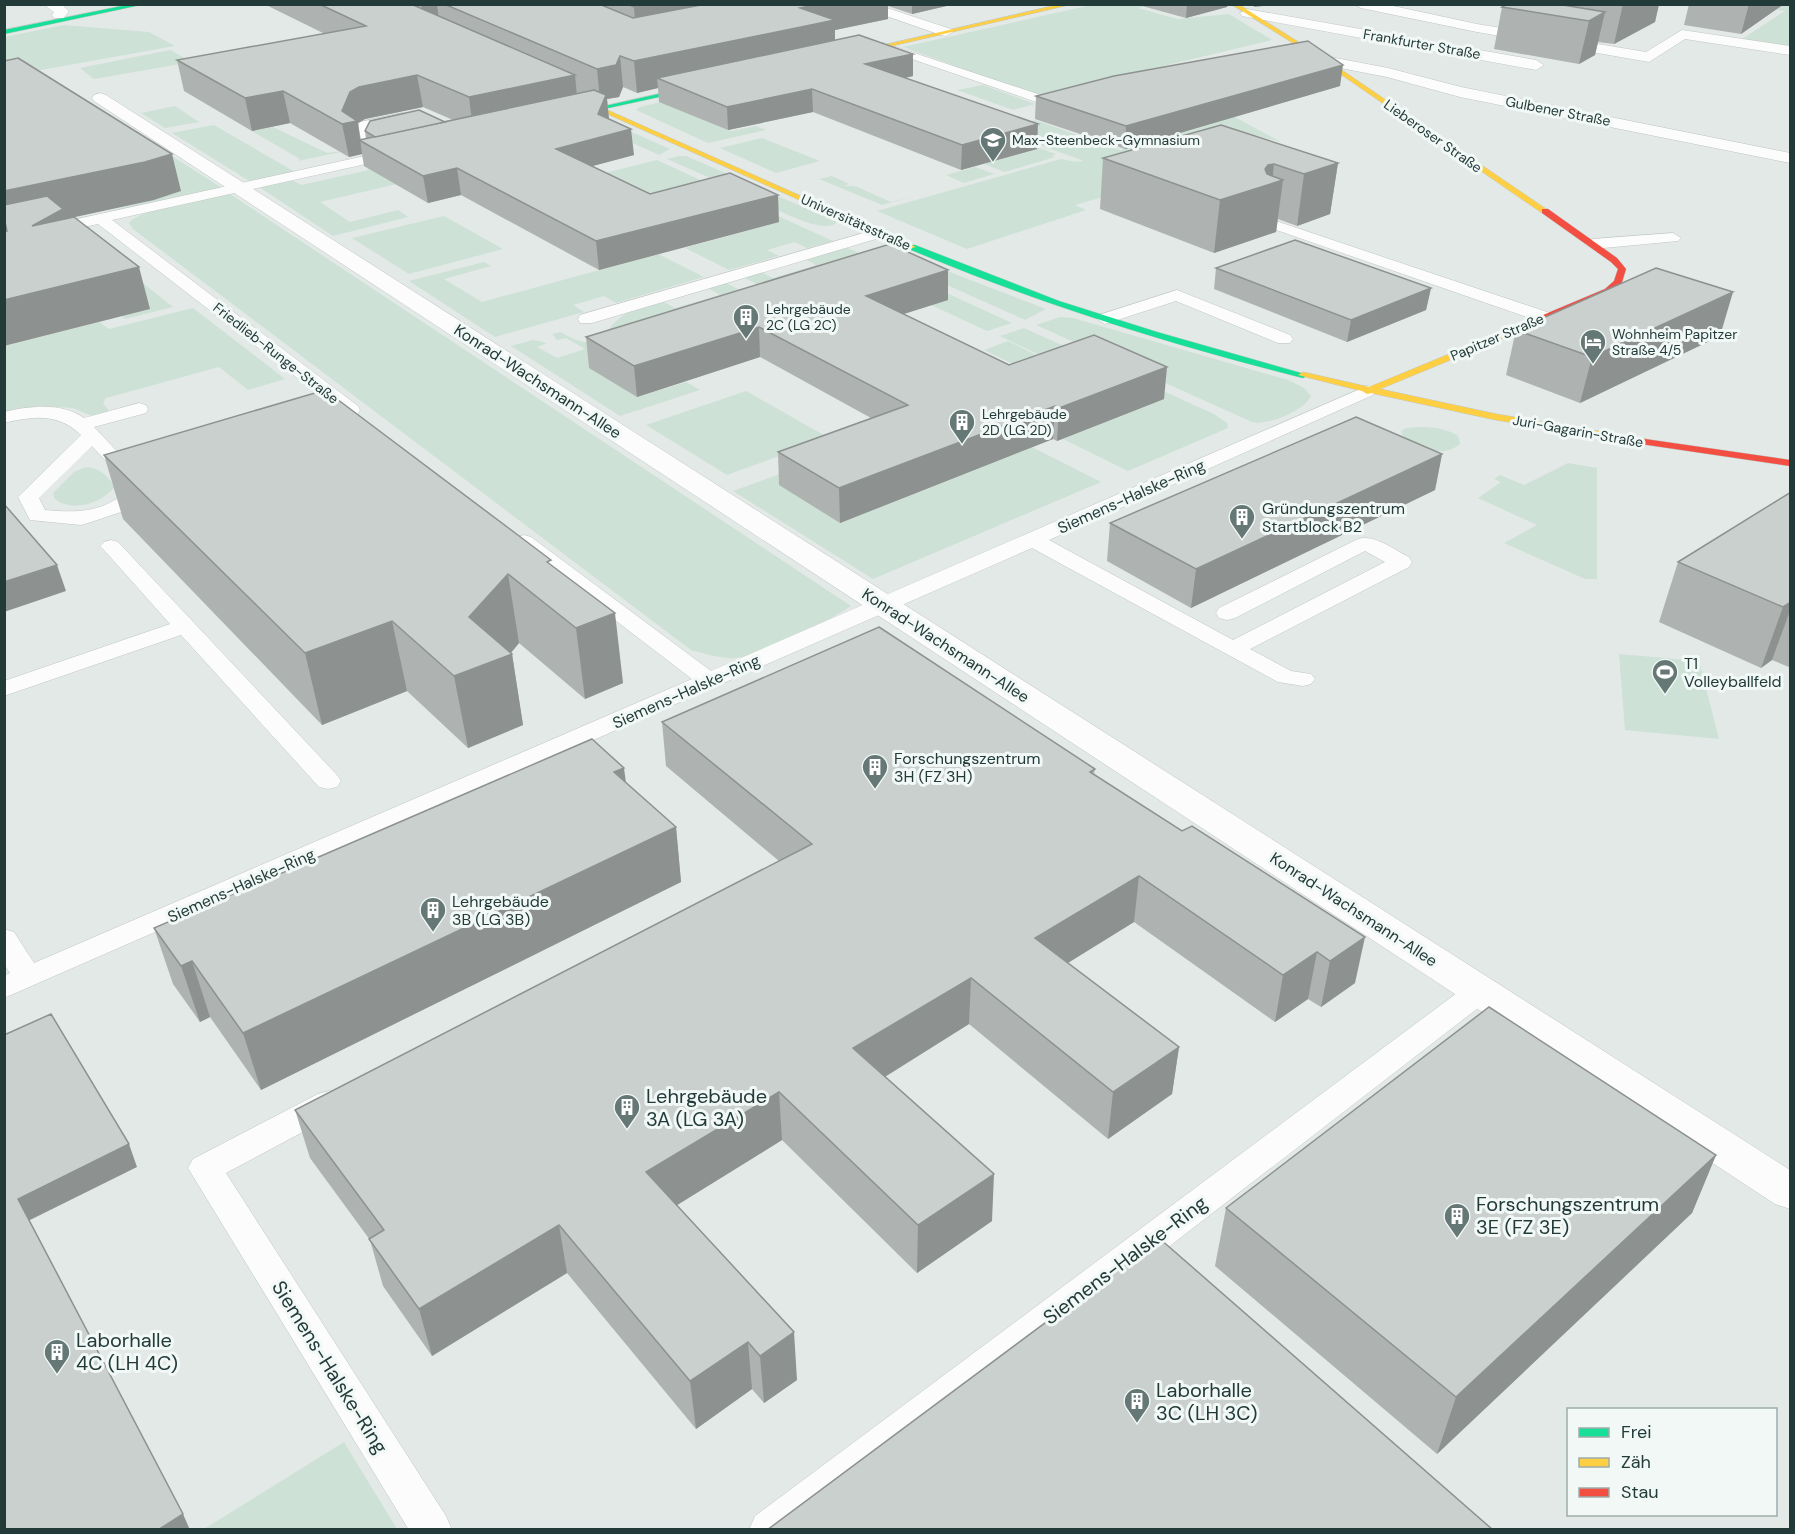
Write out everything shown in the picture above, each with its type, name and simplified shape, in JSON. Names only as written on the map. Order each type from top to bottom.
[{"type":"street","points":[[4,23],[54,9],[142,4]]},
{"type":"street","points":[[4,32],[142,4]]},
{"type":"street","points":[[859,4],[946,32]]},
{"type":"street","points":[[826,59],[1071,4]]},
{"type":"street","name":"Lieberoser Straße","points":[[1233,4],[1325,61],[1593,244],[1622,269],[1622,277]]},
{"type":"street","points":[[1361,4],[1477,28],[1649,57],[1682,34],[1791,51]]},
{"type":"street","name":"Frankfurter Straße","points":[[1247,13],[1536,64],[1519,75]]},
{"type":"street","name":"Gulbener Straße","points":[[1325,61],[1388,73],[1485,97],[1791,158]]},
{"type":"street","points":[[599,108],[721,82]]},
{"type":"street","points":[[1485,97],[1502,86]]},
{"type":"street","name":"Universitätsstraße","points":[[549,87],[1007,286],[1105,319],[1272,369],[1366,392]]},
{"type":"street","name":"Konrad-Wachsmann-Allee","points":[[100,98],[1791,1192]]},
{"type":"street","name":"Papitzer Straße","points":[[1366,392],[1608,291],[1618,285],[1622,277]]},
{"type":"street","name":"Juri-Gagarin-Straße","points":[[1366,392],[1600,436],[1791,463]]},
{"type":"lane","points":[[884,46],[1055,104],[1086,97]]},
{"type":"lane","points":[[577,113],[599,108]]},
{"type":"lane","points":[[382,157],[357,142],[365,125],[411,115]]},
{"type":"lane","points":[[4,240],[413,150]]},
{"type":"lane","name":"Friedlieb-Runge-Straße","points":[[101,219],[361,426]]},
{"type":"lane","points":[[1267,222],[1545,318]]},
{"type":"lane","points":[[586,319],[881,233]]},
{"type":"lane","points":[[1593,244],[1673,238]]},
{"type":"lane","points":[[1105,319],[1177,295],[1284,339]]},
{"type":"lane","name":"Siemens-Halske-Ring","points":[[16,983],[1033,540],[1366,392]]},
{"type":"lane","points":[[139,409],[86,431],[28,497],[37,516],[81,519],[126,504],[141,487],[161,484]]},
{"type":"lane","points":[[4,418],[47,412],[72,418],[141,487]]},
{"type":"lane","points":[[511,531],[709,681]]},
{"type":"lane","points":[[1033,540],[1286,677],[1303,679]]},
{"type":"lane","points":[[1227,612],[1365,543],[1401,562],[1232,649]]},
{"type":"lane","points":[[111,546],[328,781]]},
{"type":"lane","points":[[4,689],[186,626]]},
{"type":"lane","points":[[4,939],[16,983]]},
{"type":"lane","name":"Siemens-Halske-Ring","points":[[769,1530],[1150,1263],[1480,991]]},
{"type":"lane","name":"Siemens-Halske-Ring","points":[[354,1089],[205,1168],[432,1530]]},
{"type":"green space","points":[[1096,4],[1152,5],[1138,8],[1177,19],[1229,14],[1272,40],[1038,96],[903,47]]},
{"type":"green space","points":[[1747,5],[1790,5],[1790,47],[1742,39],[1785,11]]},
{"type":"green space","points":[[64,25],[149,32],[175,46],[13,75],[5,82],[5,37]]},
{"type":"green space","points":[[170,50],[192,62],[94,79],[80,68]]},
{"type":"green space","points":[[983,85],[1035,104],[1013,110],[957,90]]},
{"type":"green space","points":[[685,96],[695,116],[731,131],[756,126],[766,130],[708,143],[636,110]]},
{"type":"green space","points":[[175,106],[199,122],[165,128],[141,113]]},
{"type":"green space","points":[[1233,116],[1281,142],[1232,129],[1117,193],[1075,205],[1086,210],[967,249],[877,211],[1061,159],[1084,161],[999,130],[1035,120],[1120,150]]},
{"type":"green space","points":[[607,121],[670,149],[659,155],[588,123]]},
{"type":"green space","points":[[214,125],[295,172],[251,182],[172,133]]},
{"type":"green space","points":[[273,127],[327,153],[351,150],[297,161],[300,159],[252,131]]},
{"type":"green space","points":[[981,128],[1056,154],[1052,156],[1055,157],[1005,172],[984,164],[1011,155]]},
{"type":"green space","points":[[762,138],[820,161],[776,173],[720,148]]},
{"type":"green space","points":[[446,146],[482,164],[320,202],[350,222],[398,210],[408,217],[333,236],[259,187],[292,180],[301,185],[369,170],[362,164]]},
{"type":"green space","points":[[164,151],[222,188],[5,236],[4,207],[52,222],[99,214],[162,197]]},
{"type":"green space","points":[[686,156],[744,181],[733,188],[667,159]]},
{"type":"green space","points":[[657,160],[724,191],[666,207],[597,175]]},
{"type":"green space","points":[[975,167],[994,174],[964,183],[946,175]]},
{"type":"green space","points":[[832,176],[849,184],[844,186],[855,186],[891,202],[922,194],[882,205],[819,179]]},
{"type":"green space","points":[[768,192],[836,221],[836,223],[829,226],[806,222],[778,211],[746,194]]},
{"type":"green space","points":[[230,194],[851,606],[796,637],[764,651],[737,658],[725,658],[691,650],[133,229],[129,223],[146,213]]},
{"type":"green space","points":[[732,195],[833,241],[807,248],[795,242],[767,250],[779,256],[729,270],[685,248],[778,222]]},
{"type":"green space","points":[[444,216],[503,249],[409,274],[352,238]]},
{"type":"green space","points":[[846,247],[1012,323],[987,331],[931,305],[947,299],[793,303],[743,277],[761,272],[773,278],[816,265],[805,259]]},
{"type":"green space","points":[[658,254],[704,277],[616,303],[604,296],[573,305],[584,312],[495,337],[409,281],[484,262],[491,266],[444,279],[482,302]]},
{"type":"green space","points":[[891,260],[947,271],[1046,309],[1025,320]]},
{"type":"green space","points":[[139,280],[173,307],[125,319],[122,316]]},
{"type":"green space","points":[[726,283],[779,310],[637,397],[686,382],[700,390],[620,416],[511,346],[533,340],[547,343],[537,347],[557,358],[585,349],[566,338],[557,340],[552,334],[561,332],[585,342],[593,341],[634,309],[662,301],[675,308],[720,295],[708,288]]},
{"type":"green space","points":[[193,308],[285,379],[248,390],[219,367],[106,398],[103,403],[109,411],[92,416],[73,408],[41,406],[5,414],[5,346],[99,322],[109,329]]},
{"type":"green space","points":[[1060,317],[1073,318],[1288,380],[1304,388],[1311,396],[1301,407],[1284,416],[1267,422],[1252,422],[1036,325]]},
{"type":"green space","points":[[1024,328],[1214,414],[1227,423],[1228,428],[1128,471],[1063,439],[1163,398],[1075,372],[1000,336]]},
{"type":"green space","points":[[1008,341],[1050,362],[1026,370],[984,350]]},
{"type":"green space","points":[[746,391],[829,438],[727,475],[646,425]]},
{"type":"green space","points":[[1418,427],[1449,431],[1458,436],[1460,444],[1446,451],[1439,451],[1404,440],[1401,431]]},
{"type":"green space","points":[[1032,447],[1101,482],[873,579],[733,491],[821,459],[840,523]]},
{"type":"green space","points":[[1568,463],[1597,468],[1597,579],[1585,579],[1504,543],[1537,525],[1478,498],[1501,482],[1494,479],[1500,475],[1524,485]]},
{"type":"green space","points":[[86,467],[103,473],[109,479],[114,487],[109,493],[94,502],[77,506],[61,503],[54,498],[53,493],[74,472]]},
{"type":"green space","name":"T1 Volleyballfeld","points":[[1619,654],[1699,661],[1719,739],[1625,730]]},
{"type":"green space","points":[[344,1442],[397,1529],[204,1529]]},
{"type":"building","points":[[319,4],[411,4],[575,75],[469,97],[417,75],[359,87],[350,92],[342,111],[357,121],[342,124],[283,91],[245,98],[177,60],[366,26]]},
{"type":"building","points":[[444,4],[599,4],[633,18],[706,4],[819,4],[800,8],[835,20],[634,61],[620,56],[616,65],[597,69]]},
{"type":"building","points":[[627,4],[646,4],[634,7]]},
{"type":"building","points":[[1507,4],[1557,4],[1605,12],[1589,21],[1502,7]]},
{"type":"building","points":[[859,35],[913,54],[865,64],[1038,124],[962,145],[812,89],[727,107],[657,78]]},
{"type":"building","points":[[1308,41],[1343,65],[1126,126],[1036,96],[1114,76]]},
{"type":"building","points":[[18,58],[172,154],[145,162],[4,191],[4,61]]},
{"type":"building","points":[[594,90],[606,95],[598,114],[631,129],[556,149],[650,194],[730,173],[778,195],[596,241],[457,168],[423,176],[359,140]]},
{"type":"building","points":[[419,110],[445,122],[375,137],[365,131],[370,121]]},
{"type":"building","points":[[1221,125],[1338,163],[1304,174],[1274,164],[1268,165],[1265,169],[1267,174],[1283,180],[1220,200],[1103,158]]},
{"type":"building","points":[[47,196],[63,209],[32,226],[74,217],[139,267],[4,300],[4,232],[7,231],[4,205]]},
{"type":"building","points":[[1295,240],[1431,288],[1351,320],[1216,268]]},
{"type":"building","points":[[890,244],[948,270],[866,296],[1009,365],[1094,335],[1167,367],[1059,408],[1055,406],[839,488],[778,452],[908,405],[759,327],[634,366],[586,337]]},
{"type":"building","points":[[1656,268],[1733,292],[1592,357],[1516,330]]},
{"type":"building","points":[[325,390],[551,560],[547,562],[615,613],[576,628],[508,574],[469,617],[512,654],[454,676],[392,621],[305,653],[104,455]]},
{"type":"building","points":[[1356,417],[1442,454],[1196,569],[1110,523]]},
{"type":"building","points":[[1791,492],[1791,602],[1783,607],[1678,562]]},
{"type":"building","points":[[4,504],[57,565],[4,582]]},
{"type":"building","points":[[879,627],[1095,769],[1090,772],[1182,831],[1192,826],[1365,937],[1330,961],[1317,952],[1283,975],[1139,876],[1035,938],[1179,1047],[1113,1092],[971,978],[853,1048],[994,1174],[918,1225],[779,1092],[646,1172],[794,1332],[760,1356],[748,1342],[690,1381],[559,1225],[419,1309],[369,1239],[384,1230],[295,1110],[812,844],[662,722]]},
{"type":"building","points":[[592,739],[624,768],[614,772],[676,827],[243,1033],[192,961],[181,966],[154,928]]},
{"type":"building","name":"Forschungszentrum 3E (FZ 3E)","points":[[1489,1007],[1716,1155],[1456,1397],[1226,1208]]},
{"type":"building","name":"Laborhalle 4C (LH 4C)","points":[[51,1014],[129,1144],[18,1199],[183,1514],[158,1530],[4,1530],[4,1035]]},
{"type":"building","points":[[1159,1238],[1493,1530],[767,1530]]},
{"type":"traffic: fast","points":[[4,32],[143,4]]},
{"type":"traffic: fast","points":[[599,108],[703,86]]},
{"type":"traffic: fast","points":[[912,247],[1056,303],[1204,349],[1303,375]]},
{"type":"traffic: slow","points":[[844,55],[1071,4]]},
{"type":"traffic: slow","points":[[1233,4],[1325,61],[1545,211]]},
{"type":"traffic: slow","points":[[567,94],[912,247]]},
{"type":"traffic: slow","points":[[1367,391],[1527,325]]},
{"type":"traffic: slow","points":[[1303,375],[1496,417],[1645,442]]},
{"type":"traffic: jam","points":[[1527,325],[1608,291],[1618,282],[1622,269],[1614,260],[1545,211]]},
{"type":"traffic: jam","points":[[1645,442],[1790,463]]},
{"type":"place","name":"Max-Steenbeck-Gymnasium","points":[[993,163]]},
{"type":"place","name":"Lehrgebäude 2C (LG 2C)","points":[[746,340]]},
{"type":"place","name":"Wohnheim Papitzer Straße 4/5","points":[[1593,365]]},
{"type":"place","name":"Lehrgebäude 2D (LG 2D)","points":[[962,445]]},
{"type":"place","name":"Gründungszentrum Startblock B2","points":[[1242,540]]},
{"type":"place","name":"T1 Volleyballfeld","points":[[1665,695]]},
{"type":"place","name":"Forschungszentrum 3H (FZ 3H)","points":[[875,790]]},
{"type":"place","name":"Lehrgebäude 3B (LG 3B)","points":[[433,933]]},
{"type":"place","name":"Lehrgebäude 3A (LG 3A)","points":[[627,1130]]},
{"type":"place","name":"Forschungszentrum 3E (FZ 3E)","points":[[1457,1239]]},
{"type":"place","name":"Laborhalle 4C (LH 4C)","points":[[57,1375]]},
{"type":"place","name":"Laborhalle 3C (LH 3C)","points":[[1137,1424]]}]
